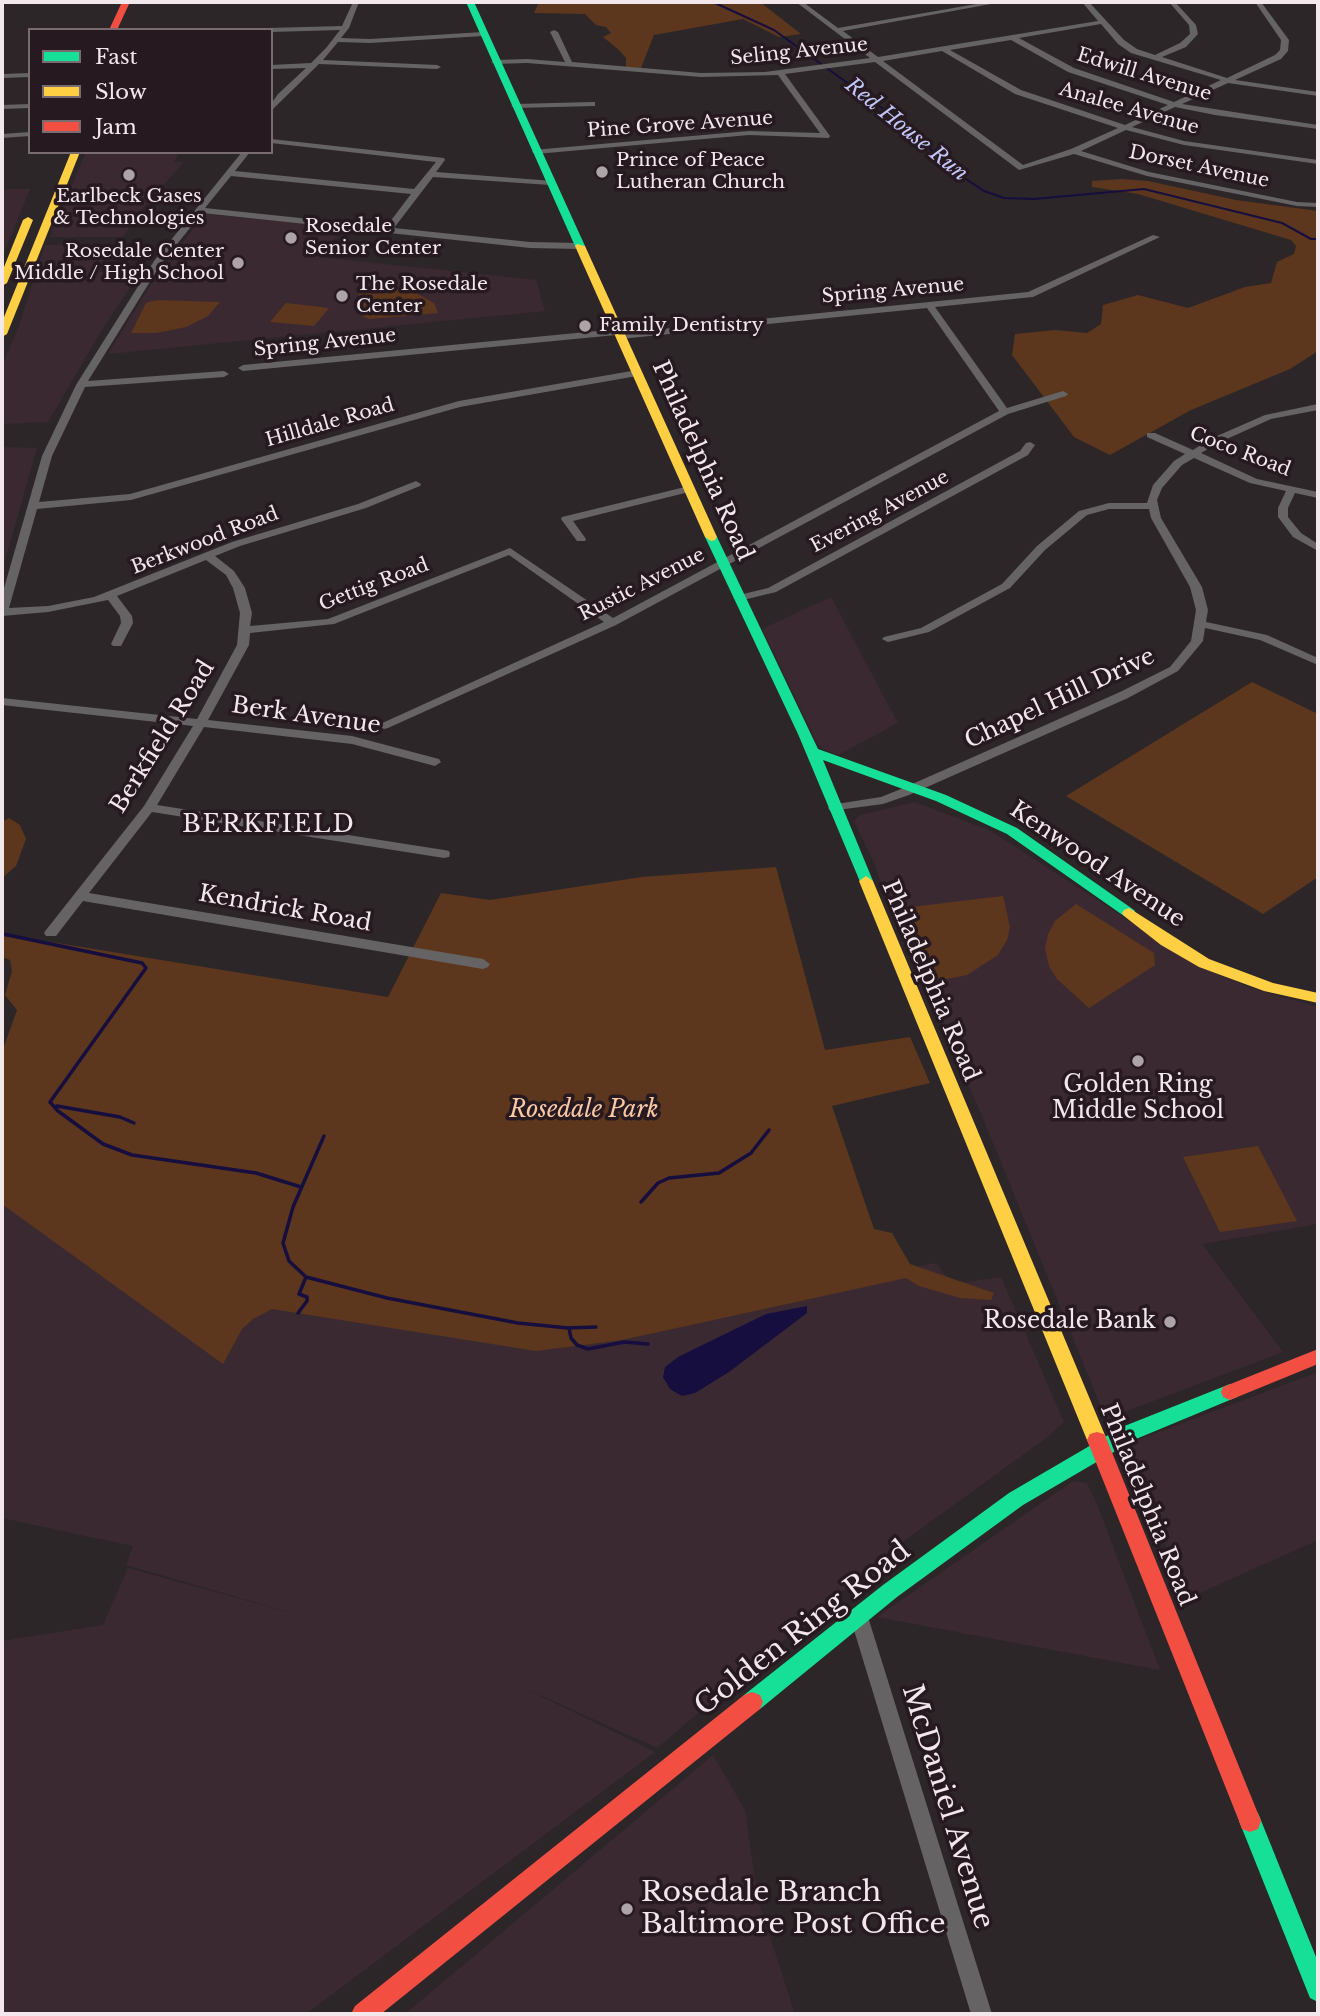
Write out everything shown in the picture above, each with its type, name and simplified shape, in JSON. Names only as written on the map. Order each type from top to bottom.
[{"type":"main road","points":[[114,28],[126,2]]},
{"type":"main road","points":[[129,28],[140,2]]},
{"type":"main road","name":"Philadelphia Road","points":[[470,2],[723,564],[764,645],[811,751],[1100,1448],[1318,1990]]},
{"type":"main road","points":[[51,170],[58,154]]},
{"type":"main road","points":[[2,334],[75,154]]},
{"type":"main road","points":[[3,277],[36,202]]},
{"type":"main road","name":"Kenwood Avenue","points":[[811,751],[914,788],[1012,831],[1088,882],[1166,940],[1204,963],[1270,987],[1318,998]]},
{"type":"main road","name":"Golden Ring Road","points":[[363,2014],[859,1617],[999,1511],[1129,1433],[1318,1356]]},
{"type":"street","points":[[274,101],[317,63],[337,40],[356,2]]},
{"type":"street","points":[[801,3],[816,2]]},
{"type":"street","points":[[837,30],[999,2]]},
{"type":"street","points":[[1085,2],[1126,47],[1230,81],[1318,94]]},
{"type":"street","points":[[1154,58],[1187,44],[1194,34],[1192,26],[1172,2]]},
{"type":"street","points":[[801,3],[1022,168],[1074,151],[1273,61],[1284,51],[1282,36],[1258,2]]},
{"type":"street","name":"Seling Avenue","points":[[495,62],[701,75],[781,73],[1103,22]]},
{"type":"street","points":[[273,30],[345,28]]},
{"type":"street","points":[[554,32],[570,65]]},
{"type":"street","points":[[337,40],[370,41],[483,34]]},
{"type":"street","name":"Edwill Avenue","points":[[1009,36],[1071,70],[1176,105],[1318,127]]},
{"type":"street","name":"Analee Avenue","points":[[943,49],[1018,92],[1125,128],[1184,143],[1318,162]]},
{"type":"street","points":[[273,67],[317,63],[438,67]]},
{"type":"street","name":"Pine Grove Avenue","points":[[536,152],[749,133],[826,136],[781,73]]},
{"type":"street","points":[[2,76],[28,75]]},
{"type":"street","points":[[515,106],[592,104]]},
{"type":"street","points":[[2,107],[28,106]]},
{"type":"street","points":[[2,136],[28,134]]},
{"type":"street","points":[[273,141],[441,160],[388,230]]},
{"type":"street","name":"Dorset Avenue","points":[[1074,151],[1157,176],[1297,204],[1318,205]]},
{"type":"street","points":[[2,612],[47,456],[82,384],[150,272],[244,154]]},
{"type":"street","points":[[230,173],[415,192]]},
{"type":"street","points":[[430,174],[550,183]]},
{"type":"street","points":[[200,210],[552,247],[579,246]]},
{"type":"street","name":"Spring Avenue","points":[[243,368],[1025,296],[1156,237]]},
{"type":"street","points":[[929,305],[1005,412]]},
{"type":"street","name":"Hilldale Road","points":[[33,506],[131,497],[459,404],[637,373]]},
{"type":"street","points":[[82,384],[224,374]]},
{"type":"street","name":"Rustic Avenue","points":[[384,725],[612,623],[1005,412],[1063,394]]},
{"type":"street","points":[[1315,411],[1253,423],[1192,454],[1171,468],[1160,482],[1154,495],[1153,506],[1161,531],[1196,587],[1202,610],[1201,624],[1263,637],[1318,662]]},
{"type":"street","name":"Coco Road","points":[[1151,435],[1254,481],[1318,495]]},
{"type":"street","name":"Evering Avenue","points":[[739,598],[772,590],[1024,453],[1030,445]]},
{"type":"street","name":"Berkwood Road","points":[[2,612],[64,607],[111,596],[246,540],[362,506],[416,484]]},
{"type":"street","points":[[581,539],[566,519],[689,489]]},
{"type":"street","points":[[1291,491],[1283,508],[1283,517],[1297,535],[1318,548]]},
{"type":"street","points":[[888,639],[925,630],[1006,586],[1059,531],[1089,510],[1109,506],[1153,506]]},
{"type":"street","name":"Gettig Road","points":[[246,630],[330,622],[510,551],[612,623]]},
{"type":"street","points":[[207,556],[221,564],[234,579],[246,613],[246,630]]},
{"type":"street","points":[[111,596],[126,616],[127,623],[117,643]]},
{"type":"street","name":"Chapel Hill Drive","points":[[834,808],[883,800],[914,788],[1159,678],[1174,669],[1192,649],[1201,624]]},
{"type":"street","name":"Berkfield Road","points":[[51,933],[149,808],[201,723],[243,645],[246,630]]},
{"type":"street","name":"Berk Avenue","points":[[2,701],[352,740],[435,762]]},
{"type":"street","points":[[149,808],[444,854]]},
{"type":"street","name":"Kendrick Road","points":[[80,896],[483,964]]},
{"type":"street","name":"McDaniel Avenue","points":[[859,1617],[982,2014]]},
{"type":"shaded area","points":[[85,154],[178,154],[174,162],[184,162],[143,208],[123,237],[50,237]]},
{"type":"shaded area","points":[[2,189],[30,189],[2,258]]},
{"type":"shaded area","name":"The Rosedale Center","points":[[205,214],[344,228],[319,257],[536,280],[545,311],[108,354],[156,276]]},
{"type":"shaded area","points":[[108,244],[99,272],[145,265],[100,333],[48,422],[2,424],[2,365],[17,331],[45,245]]},
{"type":"shaded area","points":[[2,447],[37,448],[2,571]]},
{"type":"shaded area","points":[[831,597],[898,723],[838,755],[823,749],[817,743],[762,629]]},
{"type":"shaded area","name":"Golden Ring Middle School","points":[[915,802],[991,831],[1202,968],[1254,989],[1318,1007],[1318,1224],[1202,1244],[1283,1352],[1106,1419],[982,1116],[887,903],[876,867],[854,821],[861,815]]},
{"type":"shaded area","points":[[2,1198],[238,1326],[268,1302],[889,1272],[936,1263],[952,1284],[1001,1277],[1064,1422],[1049,1436],[886,1554],[657,1748],[518,1685],[655,1752],[306,2014],[2,2014],[2,1641],[103,1625],[128,1568],[317,1620],[126,1565],[133,1546],[2,1518]]},
{"type":"shaded area","points":[[807,1306],[807,1313],[729,1372],[695,1393],[682,1396],[670,1389],[663,1377],[665,1367],[678,1357],[766,1314]]},
{"type":"shaded area","points":[[1318,1372],[1318,1540],[1191,1597],[1126,1466],[1128,1450],[1135,1441]]},
{"type":"shaded area","points":[[1073,1481],[1087,1483],[1097,1504],[1160,1670],[877,1617]]},
{"type":"shaded area","points":[[713,1755],[745,1810],[758,1900],[795,2014],[405,2014]]},
{"type":"green space","points":[[539,2],[760,2],[801,34],[779,37],[743,19],[654,35],[641,68],[626,67],[626,58],[603,37],[611,33],[606,27],[596,25],[585,14],[534,13]]},
{"type":"green space","points":[[1092,181],[1148,181],[1236,200],[1318,211],[1318,351],[1290,369],[1191,410],[1110,455],[1074,437],[1012,355],[1015,334],[1055,330],[1087,333],[1101,324],[1103,305],[1138,295],[1188,308],[1245,287],[1271,283],[1277,262],[1294,254],[1296,246],[1291,240],[1138,194],[1092,187]]},
{"type":"green space","points":[[358,288],[390,288],[416,293],[434,303],[438,313],[369,319],[362,316]]},
{"type":"green space","points":[[157,300],[220,302],[208,316],[186,327],[156,333],[131,333],[146,303]]},
{"type":"green space","points":[[286,303],[329,308],[314,326],[270,322]]},
{"type":"green space","points":[[1252,682],[1318,714],[1318,877],[1263,914],[1066,796]]},
{"type":"green space","points":[[9,818],[20,825],[26,839],[16,866],[2,878],[2,822]]},
{"type":"green space","name":"Rosedale Park","points":[[776,867],[825,1050],[910,1037],[930,1083],[832,1106],[874,1229],[892,1233],[910,1264],[994,1293],[991,1300],[960,1298],[919,1286],[906,1278],[622,1340],[536,1351],[272,1309],[253,1319],[242,1329],[223,1364],[2,1204],[2,1052],[17,1010],[5,995],[12,971],[10,960],[2,957],[2,934],[388,997],[441,893],[490,900],[642,877]]},
{"type":"green space","points":[[1003,896],[1010,927],[1007,940],[998,955],[967,975],[932,982],[902,916],[911,907]]},
{"type":"green space","points":[[1076,904],[1154,953],[1155,965],[1089,1008],[1057,979],[1049,966],[1045,949],[1048,934],[1055,921]]},
{"type":"green space","points":[[1258,1146],[1297,1221],[1220,1232],[1183,1157]]},
{"type":"waterway","name":"Red House Run","points":[[713,2],[774,30],[889,113],[920,137],[945,165],[984,191],[1004,198],[1034,199],[1144,189],[1282,223],[1311,239],[1318,239]]},
{"type":"waterway","points":[[2,934],[11,936]]},
{"type":"waterway","points":[[3,934],[142,963],[146,968],[50,1102],[58,1111],[103,1144],[132,1155],[256,1173],[301,1187]]},
{"type":"waterway","points":[[57,1106],[120,1117],[134,1123]]},
{"type":"waterway","points":[[641,1202],[658,1183],[669,1178],[719,1173],[751,1153],[769,1130]]},
{"type":"waterway","points":[[306,1277],[289,1261],[283,1243],[293,1207],[324,1136]]},
{"type":"waterway","points":[[298,1313],[307,1301],[307,1297],[299,1294],[306,1277]]},
{"type":"waterway","points":[[306,1277],[387,1298],[518,1323],[568,1328],[596,1327]]},
{"type":"waterway","points":[[569,1328],[571,1338],[577,1345],[588,1349],[624,1342],[648,1344]]},
{"type":"traffic: fast","points":[[470,2],[580,246]]},
{"type":"traffic: fast","points":[[711,537],[805,734],[866,881]]},
{"type":"traffic: fast","points":[[811,751],[941,798],[1012,831],[1129,913]]},
{"type":"traffic: fast","points":[[752,1702],[890,1591],[1016,1499],[1129,1433],[1230,1392]]},
{"type":"traffic: fast","points":[[1250,1821],[1318,1990]]},
{"type":"traffic: slow","points":[[2,334],[75,154]]},
{"type":"traffic: slow","points":[[2,283],[28,220]]},
{"type":"traffic: slow","points":[[580,246],[711,537]]},
{"type":"traffic: slow","points":[[866,881],[1097,1440]]},
{"type":"traffic: slow","points":[[1129,913],[1166,941],[1204,963],[1270,987],[1318,998]]},
{"type":"traffic: jam","points":[[114,28],[126,2]]},
{"type":"traffic: jam","points":[[1230,1392],[1318,1356]]},
{"type":"traffic: jam","points":[[1097,1440],[1250,1821]]},
{"type":"traffic: jam","points":[[363,2014],[752,1702]]},
{"type":"place","name":"Prince of Peace Lutheran Church","points":[[602,172]]},
{"type":"place","name":"Earlbeck Gases & Technologies","points":[[129,175]]},
{"type":"place","name":"Rosedale Senior Center","points":[[291,238]]},
{"type":"place","name":"Rosedale Center Middle / High School","points":[[238,263]]},
{"type":"place","name":"The Rosedale Center","points":[[342,296]]},
{"type":"place","name":"Family Dentistry","points":[[585,326]]},
{"type":"place","name":"Golden Ring Middle School","points":[[1138,1061]]},
{"type":"place","name":"Rosedale Bank","points":[[1170,1322]]},
{"type":"place","name":"Rosedale Branch Baltimore Post Office","points":[[627,1909]]},
{"type":"district","name":"BERKFIELD","points":[[269,825]]}]
